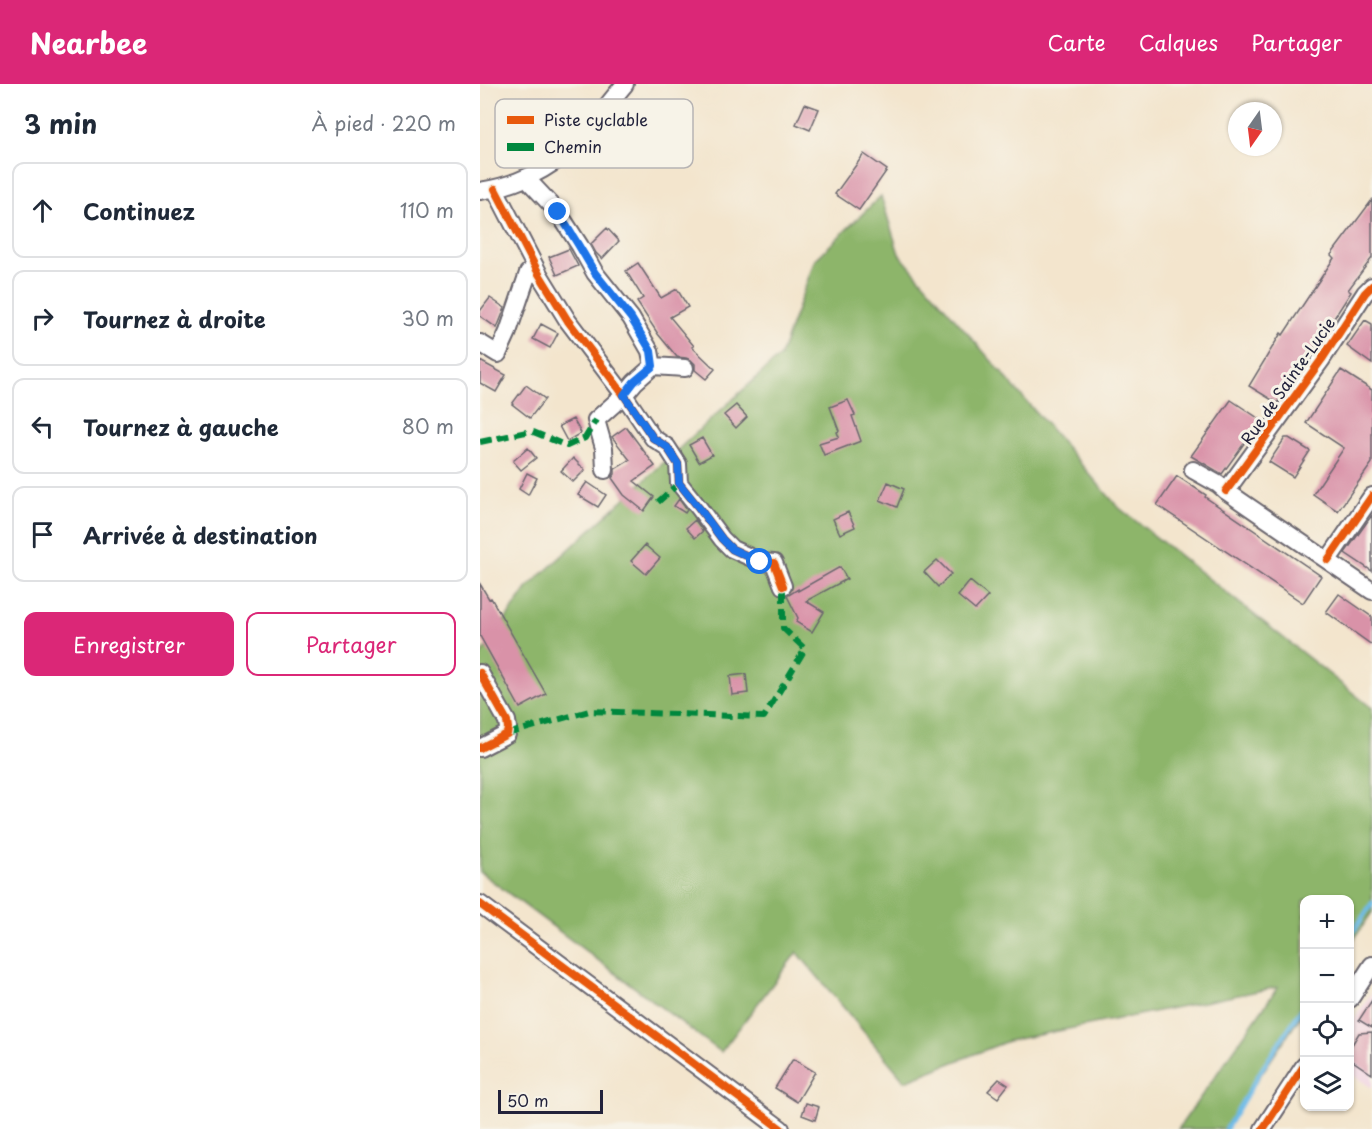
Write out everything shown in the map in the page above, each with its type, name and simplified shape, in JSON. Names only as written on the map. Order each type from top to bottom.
[{"type":"street","points":[[613,99],[625,84]]},
{"type":"street","points":[[543,168],[518,182],[488,190],[568,321],[624,395],[653,438],[667,447],[678,464],[679,483],[732,549],[760,562],[774,563],[783,586]]},
{"type":"street","points":[[526,178],[558,212],[595,273],[631,318],[651,351],[653,366]]},
{"type":"street","points":[[480,344],[498,354],[528,273],[539,274]]},
{"type":"street","name":"Rue de Sainte-Lucie","points":[[1226,491],[1370,293]]},
{"type":"street","points":[[605,470],[604,448],[596,420],[653,366],[685,368]]},
{"type":"street","points":[[1193,470],[1218,484],[1372,591]]},
{"type":"street","points":[[1328,560],[1372,496]]},
{"type":"street","points":[[480,673],[507,721],[508,728],[507,734],[480,748]]},
{"type":"street","points":[[480,904],[781,1129]]},
{"type":"street","points":[[1354,993],[1372,965]]},
{"type":"street","points":[[1263,1129],[1300,1074]]},
{"type":"shaded area","points":[[1372,992],[1372,1088],[1354,1076],[1354,1019]]},
{"type":"green space","points":[[881,196],[899,254],[1118,507],[1372,708],[1372,912],[1354,939],[1354,895],[1300,895],[1300,1017],[1224,1129],[1178,1129],[1278,987],[1008,1041],[905,1081],[797,952],[721,1052],[480,872],[480,656],[529,586],[780,356],[815,260]]},
{"type":"building","points":[[805,104],[819,109],[810,130],[796,124]]},
{"type":"building","points":[[864,154],[887,170],[859,210],[835,194]]},
{"type":"building","points":[[1372,200],[1372,258],[1348,290],[1351,292],[1277,403],[1249,386],[1281,333],[1283,335],[1334,258],[1331,255]]},
{"type":"building","points":[[607,228],[619,241],[602,259],[591,244]]},
{"type":"building","points":[[569,249],[578,266],[557,275],[549,257]]},
{"type":"building","points":[[638,263],[661,298],[677,289],[688,307],[670,317],[694,346],[692,347],[715,369],[706,379],[695,370],[695,364],[691,360],[677,357],[658,334],[637,302],[643,298],[626,271]]},
{"type":"building","points":[[490,298],[505,308],[497,328],[480,316],[480,311]]},
{"type":"building","points":[[1365,320],[1372,324],[1372,364],[1347,346]]},
{"type":"building","points":[[541,324],[558,333],[550,348],[533,339]]},
{"type":"building","points":[[480,361],[506,375],[496,392],[480,383]]},
{"type":"building","points":[[1341,370],[1372,390],[1372,463],[1338,511],[1313,494],[1344,448],[1306,423]]},
{"type":"building","points":[[526,385],[545,399],[530,418],[512,404]]},
{"type":"building","points":[[848,400],[855,415],[852,416],[861,441],[824,455],[819,443],[839,437],[830,407]]},
{"type":"building","points":[[1231,400],[1261,420],[1222,474],[1191,456]]},
{"type":"building","points":[[736,405],[747,417],[736,428],[724,415]]},
{"type":"building","points":[[573,419],[581,433],[567,441],[559,426]]},
{"type":"building","points":[[626,427],[655,466],[634,481],[654,497],[644,511],[624,495],[612,478],[615,469],[630,460],[612,437]]},
{"type":"building","points":[[702,438],[712,455],[699,462],[689,445]]},
{"type":"building","points":[[1285,438],[1289,438],[1310,451],[1293,477],[1269,462]]},
{"type":"building","points":[[528,448],[536,458],[521,470],[513,461]]},
{"type":"building","points":[[573,458],[585,470],[573,482],[561,471]]},
{"type":"building","points":[[527,473],[537,478],[528,495],[519,489]]},
{"type":"building","points":[[1177,476],[1321,576],[1303,603],[1157,505]]},
{"type":"building","points":[[587,482],[606,495],[598,507],[578,495]]},
{"type":"building","points":[[888,482],[904,489],[897,507],[880,500]]},
{"type":"building","points":[[679,499],[687,510],[685,513],[674,506]]},
{"type":"building","points":[[848,512],[855,527],[840,534],[833,519]]},
{"type":"building","points":[[1372,515],[1372,571],[1345,553]]},
{"type":"building","points":[[695,520],[703,531],[695,538],[686,528]]},
{"type":"building","points":[[645,545],[660,558],[646,574],[631,561]]},
{"type":"building","points":[[937,560],[951,574],[938,587],[924,572]]},
{"type":"building","points":[[840,567],[847,579],[806,601],[824,612],[812,632],[796,622],[798,618],[787,596]]},
{"type":"building","points":[[970,581],[988,596],[975,610],[958,596]]},
{"type":"building","points":[[480,584],[489,599],[491,598],[546,694],[520,708],[480,636]]},
{"type":"building","points":[[1339,594],[1372,617],[1372,645],[1326,612]]},
{"type":"building","points":[[746,674],[748,693],[732,695],[730,676]]},
{"type":"building","points":[[1372,1000],[1372,1028],[1359,1020]]},
{"type":"building","points":[[1372,1032],[1372,1074],[1354,1062],[1354,1041],[1359,1033]]},
{"type":"building","points":[[793,1059],[815,1072],[797,1102],[775,1088]]},
{"type":"building","points":[[999,1079],[1008,1085],[998,1098],[988,1091]]},
{"type":"building","points":[[806,1103],[819,1107],[815,1120],[802,1115]]},
{"type":"waterway","points":[[1354,931],[1372,903]]},
{"type":"waterway","points":[[1226,1129],[1300,1011]]},
{"type":"marked path","points":[[480,442],[531,431],[567,446],[585,438],[596,420]]},
{"type":"marked path","points":[[658,502],[679,483]]},
{"type":"marked path","points":[[507,734],[589,711],[764,717],[805,649],[783,628],[783,586]]},
{"type":"cycle path","points":[[495,189],[539,274],[568,321],[624,395],[653,438],[667,447],[678,464],[679,483],[732,549],[761,562],[774,563],[783,586]]},
{"type":"cycle path","points":[[1226,491],[1372,286]]},
{"type":"cycle path","points":[[1328,560],[1372,496]]},
{"type":"cycle path","points":[[480,673],[507,721],[508,728],[507,734],[480,748]]},
{"type":"cycle path","points":[[480,904],[781,1129]]},
{"type":"cycle path","points":[[1263,1129],[1300,1072]]},
{"type":"route","points":[[558,212],[595,273],[631,318],[651,351],[653,366],[634,382],[624,395],[653,438],[667,447],[678,464],[679,483],[722,539],[732,549],[760,562]]}]
